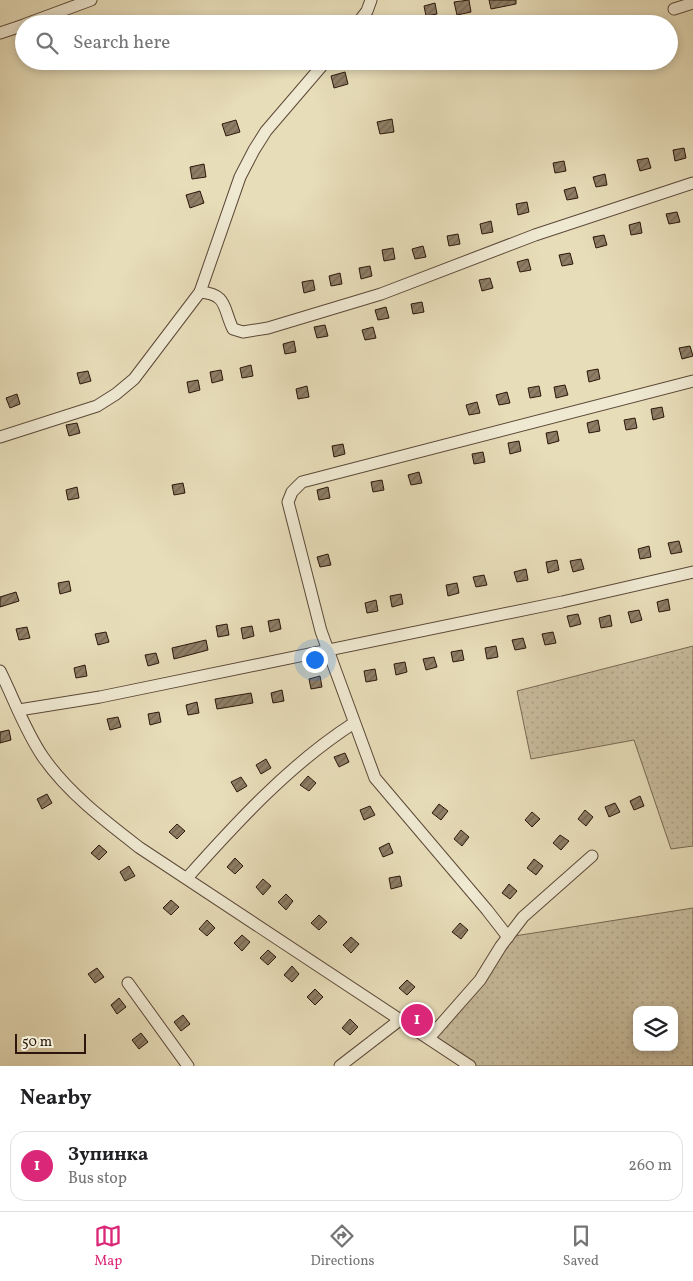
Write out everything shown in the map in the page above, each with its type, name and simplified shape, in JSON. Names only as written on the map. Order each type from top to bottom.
[{"type":"street","points":[[50,15],[91,0]]},
{"type":"street","points":[[364,15],[371,0]]},
{"type":"street","points":[[674,9],[693,3]]},
{"type":"street","points":[[0,33],[15,28]]},
{"type":"street","points":[[0,438],[96,406],[116,394],[134,378],[200,292],[240,177],[254,150],[266,131],[318,70]]},
{"type":"street","points":[[200,292],[213,293],[224,302],[233,330],[243,332],[268,328],[381,294],[535,235],[693,183]]},
{"type":"street","points":[[508,937],[375,778],[328,649],[288,502],[292,492],[302,482],[693,381]]},
{"type":"street","points":[[19,710],[100,697],[562,602],[693,572]]},
{"type":"street","points":[[0,671],[43,756],[73,792],[133,842],[470,1066]]},
{"type":"street","points":[[187,878],[227,833],[279,782],[321,744],[354,723]]},
{"type":"street","points":[[429,1038],[480,980],[508,937],[529,911],[592,856]]},
{"type":"street","points":[[128,983],[188,1066]]},
{"type":"street","points":[[340,1066],[401,1019]]},
{"type":"shaded area","points":[[693,646],[693,846],[671,849],[634,740],[531,759],[517,691]]},
{"type":"shaded area","points":[[693,908],[693,1066],[470,1066],[429,1038],[508,937]]},
{"type":"building","points":[[469,0],[471,12],[457,15],[454,2]]},
{"type":"building","points":[[489,0],[516,0],[516,4],[491,9]]},
{"type":"building","points":[[435,3],[437,14],[426,15],[424,6]]},
{"type":"building","points":[[345,72],[348,84],[334,88],[331,76]]},
{"type":"building","points":[[392,119],[394,132],[380,134],[377,122]]},
{"type":"building","points":[[236,120],[240,132],[226,136],[222,124]]},
{"type":"building","points":[[684,148],[686,158],[675,161],[673,150]]},
{"type":"building","points":[[648,158],[651,168],[640,171],[637,160]]},
{"type":"building","points":[[564,161],[566,171],[555,173],[553,163]]},
{"type":"building","points":[[204,164],[206,177],[192,179],[190,167]]},
{"type":"building","points":[[605,174],[607,185],[596,187],[593,177]]},
{"type":"building","points":[[575,187],[578,198],[567,200],[564,190]]},
{"type":"building","points":[[200,191],[204,203],[190,208],[186,195]]},
{"type":"building","points":[[527,202],[529,212],[518,215],[516,204]]},
{"type":"building","points":[[677,212],[680,222],[669,224],[666,214]]},
{"type":"building","points":[[491,221],[493,232],[482,234],[480,224]]},
{"type":"building","points":[[640,222],[642,233],[631,235],[629,225]]},
{"type":"building","points":[[458,234],[460,244],[449,246],[447,236]]},
{"type":"building","points":[[604,235],[607,245],[596,248],[593,237]]},
{"type":"building","points":[[423,246],[426,257],[415,259],[412,249]]},
{"type":"building","points":[[393,248],[395,259],[384,261],[382,250]]},
{"type":"building","points":[[570,253],[573,264],[562,266],[559,255]]},
{"type":"building","points":[[528,259],[531,270],[520,272],[517,262]]},
{"type":"building","points":[[370,266],[372,276],[361,279],[359,268]]},
{"type":"building","points":[[340,273],[342,284],[331,286],[329,276]]},
{"type":"building","points":[[490,278],[493,288],[482,291],[479,280]]},
{"type":"building","points":[[313,280],[315,290],[304,293],[302,282]]},
{"type":"building","points":[[422,302],[424,312],[413,314],[411,304]]},
{"type":"building","points":[[386,307],[389,318],[378,320],[375,310]]},
{"type":"building","points":[[325,325],[328,336],[317,338],[314,327]]},
{"type":"building","points":[[373,327],[376,338],[365,340],[362,330]]},
{"type":"building","points":[[294,341],[296,352],[285,354],[283,344]]},
{"type":"building","points":[[690,346],[693,356],[682,359],[679,348]]},
{"type":"building","points":[[251,365],[253,376],[242,378],[240,368]]},
{"type":"building","points":[[598,369],[600,379],[589,382],[587,371]]},
{"type":"building","points":[[221,370],[223,380],[212,383],[210,372]]},
{"type":"building","points":[[88,371],[91,381],[80,384],[77,373]]},
{"type":"building","points":[[198,380],[200,390],[189,393],[187,382]]},
{"type":"building","points":[[565,385],[568,395],[556,398],[554,387]]},
{"type":"building","points":[[307,386],[309,397],[298,399],[296,389]]},
{"type":"building","points":[[539,386],[541,396],[530,398],[528,388]]},
{"type":"building","points":[[507,392],[510,403],[499,405],[496,395]]},
{"type":"building","points":[[17,394],[20,404],[10,408],[6,398]]},
{"type":"building","points":[[477,402],[480,413],[469,415],[466,405]]},
{"type":"building","points":[[662,407],[664,417],[653,420],[651,409]]},
{"type":"building","points":[[635,418],[637,428],[626,430],[624,420]]},
{"type":"building","points":[[598,420],[600,431],[589,433],[587,423]]},
{"type":"building","points":[[77,423],[80,433],[69,436],[66,425]]},
{"type":"building","points":[[557,431],[559,441],[548,444],[546,433]]},
{"type":"building","points":[[519,441],[521,451],[510,454],[508,443]]},
{"type":"building","points":[[343,444],[345,454],[334,457],[332,446]]},
{"type":"building","points":[[483,452],[485,462],[474,464],[472,454]]},
{"type":"building","points":[[419,472],[422,483],[411,485],[408,475]]},
{"type":"building","points":[[382,480],[384,490],[373,492],[371,482]]},
{"type":"building","points":[[183,483],[185,493],[174,495],[172,485]]},
{"type":"building","points":[[77,487],[79,498],[68,500],[66,490]]},
{"type":"building","points":[[328,487],[330,498],[319,500],[317,490]]},
{"type":"building","points":[[679,541],[682,552],[671,554],[668,543]]},
{"type":"building","points":[[649,546],[651,557],[640,559],[638,549]]},
{"type":"building","points":[[328,554],[331,565],[320,567],[317,557]]},
{"type":"building","points":[[581,559],[584,569],[573,572],[570,561]]},
{"type":"building","points":[[557,560],[559,570],[548,573],[546,562]]},
{"type":"building","points":[[526,569],[528,580],[517,582],[514,572]]},
{"type":"building","points":[[484,575],[487,585],[476,587],[473,577]]},
{"type":"building","points":[[69,581],[71,591],[60,594],[58,583]]},
{"type":"building","points":[[457,583],[459,593],[448,596],[446,585]]},
{"type":"building","points":[[16,592],[19,601],[0,607],[0,597]]},
{"type":"building","points":[[401,594],[403,604],[392,607],[390,596]]},
{"type":"building","points":[[668,599],[670,610],[659,612],[657,602]]},
{"type":"building","points":[[376,600],[378,611],[367,613],[365,603]]},
{"type":"building","points":[[639,610],[642,620],[631,623],[628,612]]},
{"type":"building","points":[[578,614],[581,624],[570,627],[567,616]]},
{"type":"building","points":[[610,615],[612,626],[601,628],[599,618]]},
{"type":"building","points":[[279,619],[281,629],[270,632],[268,621]]},
{"type":"building","points":[[227,624],[229,635],[218,637],[216,626]]},
{"type":"building","points":[[252,626],[254,636],[243,639],[241,628]]},
{"type":"building","points":[[27,627],[30,638],[19,640],[16,629]]},
{"type":"building","points":[[106,632],[109,642],[98,645],[95,634]]},
{"type":"building","points":[[553,632],[556,643],[545,645],[542,634]]},
{"type":"building","points":[[523,638],[526,648],[515,650],[512,640]]},
{"type":"building","points":[[206,640],[208,650],[174,659],[172,648]]},
{"type":"building","points":[[496,646],[498,657],[487,659],[485,648]]},
{"type":"building","points":[[462,650],[464,660],[453,662],[451,652]]},
{"type":"building","points":[[156,653],[159,663],[148,666],[145,655]]},
{"type":"building","points":[[434,657],[437,667],[426,670],[423,659]]},
{"type":"building","points":[[405,662],[407,672],[396,675],[394,664]]},
{"type":"building","points":[[85,665],[87,676],[76,678],[74,668]]},
{"type":"building","points":[[375,669],[377,680],[366,682],[364,671]]},
{"type":"building","points":[[320,676],[322,687],[311,689],[309,679]]},
{"type":"building","points":[[282,690],[284,701],[273,703],[271,693]]},
{"type":"building","points":[[251,693],[253,703],[217,709],[215,699]]},
{"type":"building","points":[[197,702],[199,713],[188,715],[186,705]]},
{"type":"building","points":[[159,712],[161,722],[150,725],[148,714]]},
{"type":"building","points":[[118,717],[121,727],[110,730],[107,719]]},
{"type":"building","points":[[9,730],[11,740],[0,743],[0,732]]},
{"type":"building","points":[[345,753],[349,762],[339,767],[334,757]]},
{"type":"building","points":[[266,759],[271,768],[261,774],[256,765]]},
{"type":"building","points":[[308,776],[316,783],[309,791],[300,785]]},
{"type":"building","points":[[241,777],[247,786],[237,792],[231,782]]},
{"type":"building","points":[[47,794],[52,803],[42,809],[37,799]]},
{"type":"building","points":[[640,796],[644,806],[634,810],[630,801]]},
{"type":"building","points":[[615,803],[620,812],[609,817],[605,807]]},
{"type":"building","points":[[439,804],[448,811],[441,820],[432,813]]},
{"type":"building","points":[[370,806],[375,815],[364,820],[360,810]]},
{"type":"building","points":[[585,810],[593,817],[586,826],[578,819]]},
{"type":"building","points":[[532,812],[540,819],[532,827],[525,820]]},
{"type":"building","points":[[177,824],[185,831],[177,839],[169,832]]},
{"type":"building","points":[[461,830],[469,837],[462,846],[454,839]]},
{"type":"building","points":[[560,835],[569,841],[561,850],[553,843]]},
{"type":"building","points":[[389,843],[393,853],[383,857],[379,848]]},
{"type":"building","points":[[99,845],[107,852],[99,860],[91,853]]},
{"type":"building","points":[[235,858],[243,866],[235,874],[227,867]]},
{"type":"building","points":[[534,859],[543,866],[536,875],[527,868]]},
{"type":"building","points":[[129,866],[135,876],[125,881],[120,872]]},
{"type":"building","points":[[400,876],[402,886],[391,889],[389,878]]},
{"type":"building","points":[[263,879],[271,886],[263,895],[256,887]]},
{"type":"building","points":[[509,884],[517,891],[510,899],[502,893]]},
{"type":"building","points":[[286,894],[293,901],[286,910],[278,902]]},
{"type":"building","points":[[171,900],[179,907],[171,915],[163,908]]},
{"type":"building","points":[[319,915],[327,922],[319,930],[311,923]]},
{"type":"building","points":[[207,920],[215,928],[207,936],[199,929]]},
{"type":"building","points":[[460,923],[468,930],[461,939],[452,932]]},
{"type":"building","points":[[242,935],[250,942],[242,951],[234,943]]},
{"type":"building","points":[[351,937],[359,944],[351,953],[343,945]]},
{"type":"building","points":[[268,950],[276,957],[268,965],[260,958]]},
{"type":"building","points":[[292,966],[299,974],[292,982],[284,975]]},
{"type":"building","points":[[97,968],[104,977],[95,983],[88,974]]},
{"type":"building","points":[[407,980],[415,987],[407,995],[399,988]]},
{"type":"building","points":[[315,989],[323,997],[315,1005],[307,997]]},
{"type":"building","points":[[119,998],[126,1007],[117,1014],[111,1005]]},
{"type":"building","points":[[183,1015],[190,1024],[181,1031],[174,1022]]},
{"type":"building","points":[[350,1019],[358,1027],[350,1035],[342,1028]]},
{"type":"building","points":[[141,1033],[148,1042],[139,1049],[132,1040]]},
{"type":"place","name":"Зупинка","points":[[417,1020]]}]
